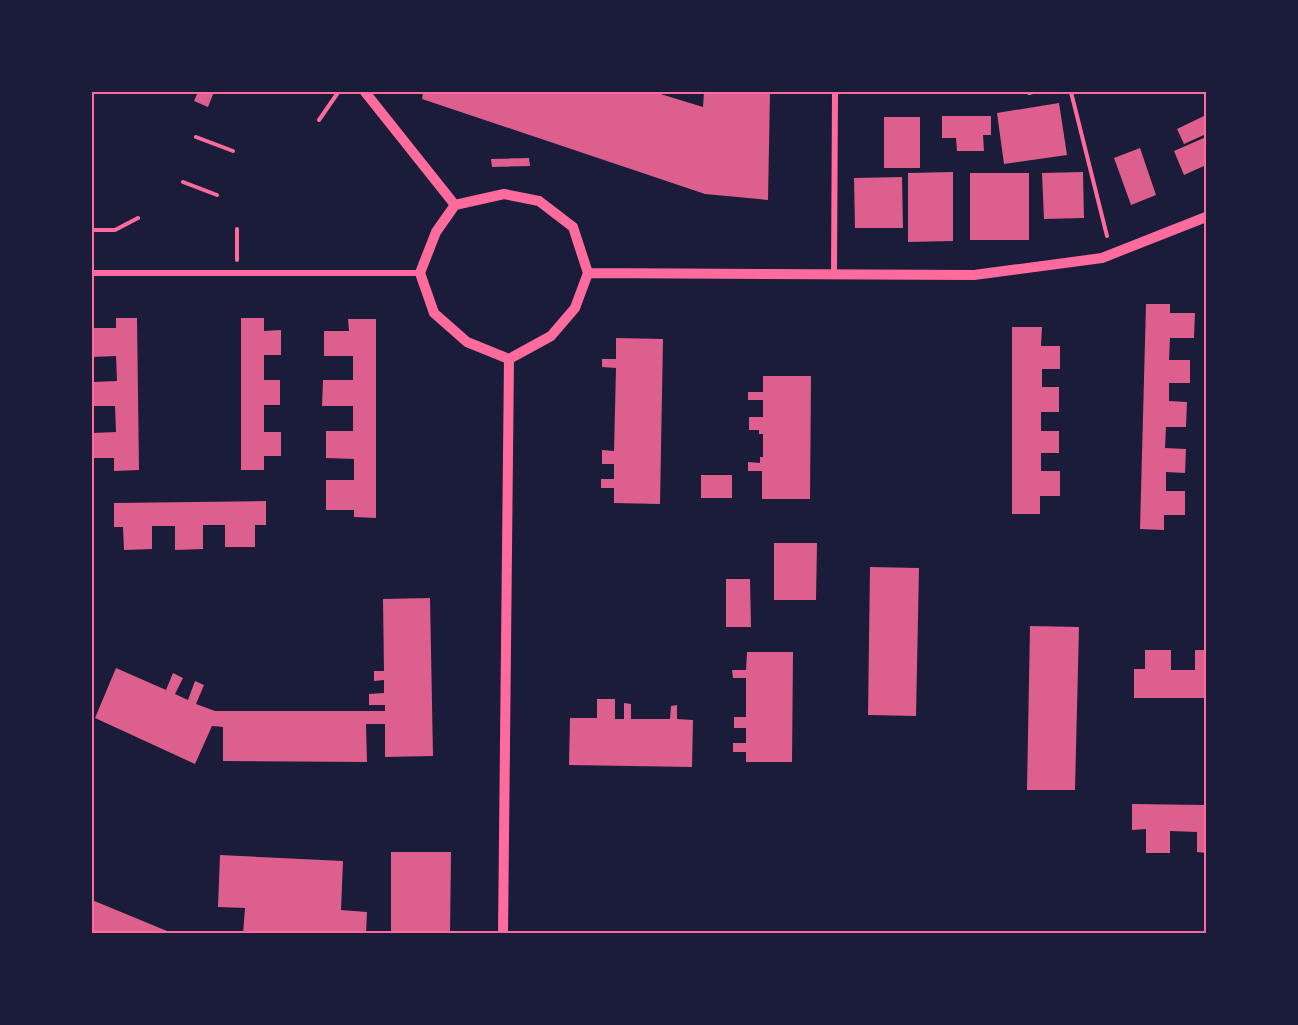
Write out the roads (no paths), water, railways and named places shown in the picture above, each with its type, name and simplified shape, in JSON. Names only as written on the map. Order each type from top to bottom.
[{"type":"street","points":[[365,92],[455,206]]},
{"type":"street","points":[[834,274],[835,92]]},
{"type":"street","points":[[504,194],[539,201],[573,227],[588,273],[575,308],[551,336],[509,359],[467,342],[434,313],[420,273],[436,232],[455,206],[504,194]]},
{"type":"street","points":[[588,273],[974,275],[1102,258],[1206,217]]},
{"type":"street","points":[[92,273],[420,273]]},
{"type":"street","points":[[503,933],[509,359]]}]
